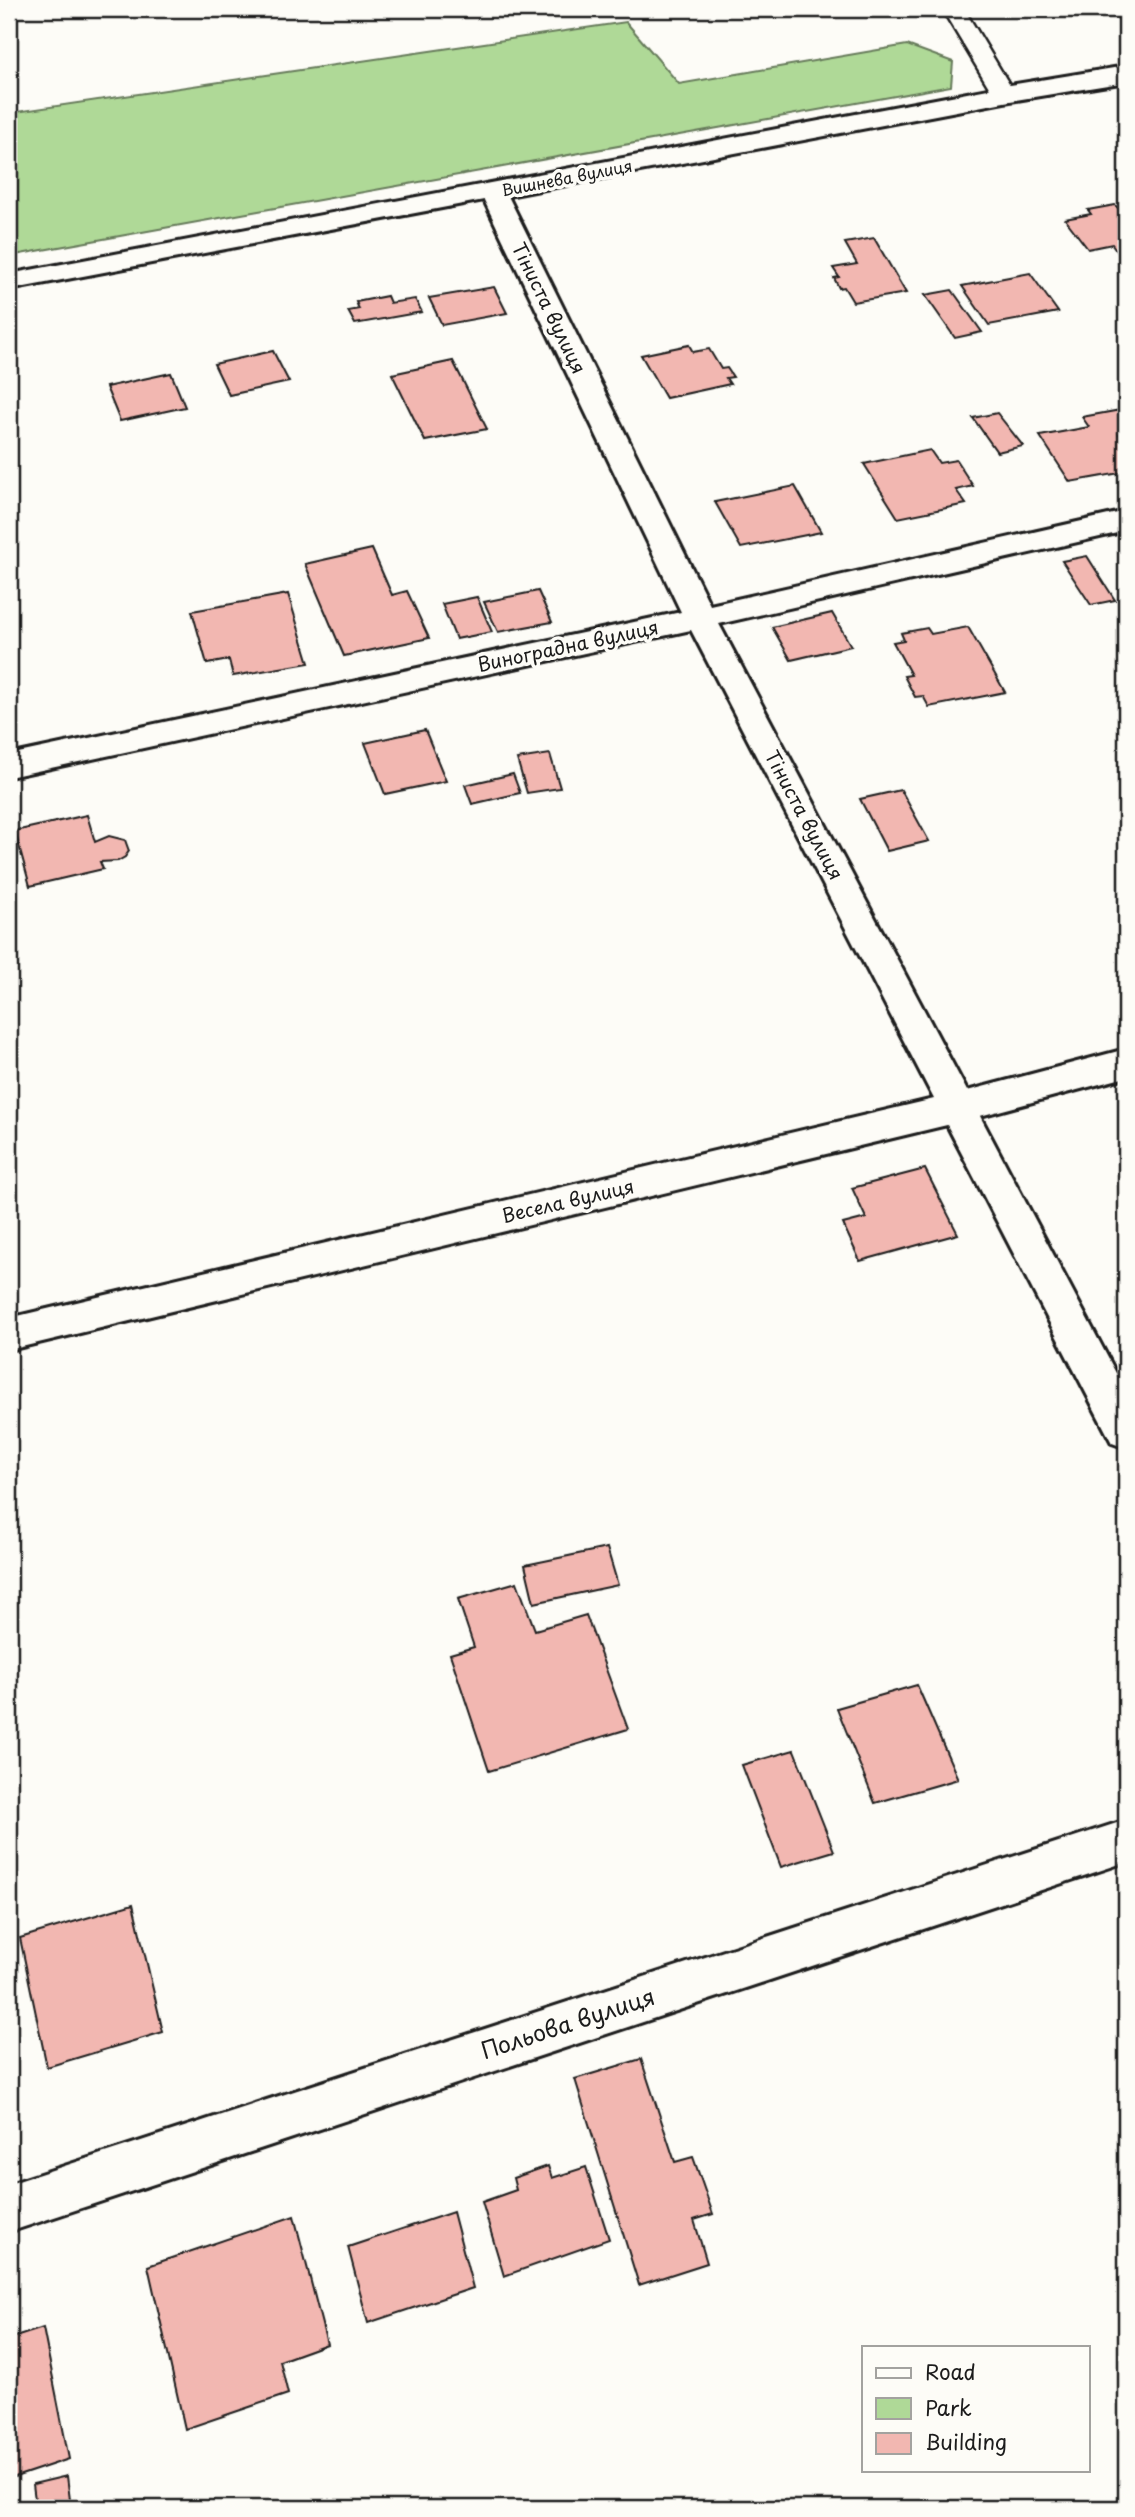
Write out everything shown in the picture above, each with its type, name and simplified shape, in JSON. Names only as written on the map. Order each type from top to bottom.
[{"type":"street","name":"Вишнева вулиця","points":[[9,282],[1004,94],[1126,74]]},
{"type":"street","name":"Тіниста вулиця","points":[[492,192],[700,618],[1126,1431]]},
{"type":"street","name":"Виноградна вулиця","points":[[9,766],[700,618],[1126,521]]},
{"type":"street","name":"Весела вулиця","points":[[9,1334],[958,1108],[1126,1063]]},
{"type":"street","name":"Польова вулиця","points":[[9,2208],[1126,1841]]},
{"type":"lane","points":[[953,9],[1004,94]]},
{"type":"green space","points":[[626,22],[679,84],[907,45],[953,62],[951,86],[9,256],[9,113]]},
{"type":"building","points":[[1115,205],[1119,209],[1126,207],[1126,253],[1119,254],[1112,244],[1088,249],[1065,219],[1091,214],[1088,210]]},
{"type":"building","points":[[874,238],[906,293],[853,302],[844,287],[839,288],[834,278],[839,277],[833,268],[857,264],[845,243]]},
{"type":"building","points":[[1030,273],[1058,312],[989,325],[962,286]]},
{"type":"building","points":[[494,287],[507,313],[442,325],[429,298]]},
{"type":"building","points":[[952,290],[982,332],[955,338],[925,295]]},
{"type":"building","points":[[387,296],[390,303],[415,299],[422,312],[355,324],[348,311],[359,309],[356,302]]},
{"type":"building","points":[[689,345],[693,352],[709,349],[721,369],[727,368],[733,377],[726,378],[730,384],[666,398],[641,355]]},
{"type":"building","points":[[273,351],[289,382],[229,395],[214,364]]},
{"type":"building","points":[[453,361],[487,429],[425,441],[392,374]]},
{"type":"building","points":[[171,373],[185,407],[120,421],[106,387]]},
{"type":"building","points":[[1126,409],[1126,433],[1119,434],[1126,445],[1126,472],[1070,482],[1040,436],[1089,427],[1082,417]]},
{"type":"building","points":[[997,413],[1023,446],[997,452],[973,418]]},
{"type":"building","points":[[930,450],[939,463],[956,460],[973,486],[956,490],[966,504],[898,518],[864,464]]},
{"type":"building","points":[[795,486],[821,532],[741,548],[715,502]]},
{"type":"building","points":[[372,549],[392,595],[407,591],[429,638],[344,656],[305,564]]},
{"type":"building","points":[[1087,556],[1115,600],[1091,605],[1062,561]]},
{"type":"building","points":[[538,591],[552,622],[498,632],[484,602]]},
{"type":"building","points":[[288,594],[309,663],[233,676],[229,660],[207,664],[192,611]]},
{"type":"building","points":[[477,597],[492,632],[456,639],[442,604]]},
{"type":"building","points":[[832,613],[851,646],[791,660],[772,627]]},
{"type":"building","points":[[968,627],[1005,692],[929,707],[923,696],[915,697],[904,676],[911,675],[893,642],[904,640],[901,633],[927,628],[931,634]]},
{"type":"building","points":[[425,730],[446,781],[385,794],[365,743]]},
{"type":"building","points":[[550,754],[560,788],[527,793],[517,759]]},
{"type":"building","points":[[513,774],[520,793],[472,804],[465,785]]},
{"type":"building","points":[[901,790],[929,841],[887,851],[860,799]]},
{"type":"building","points":[[87,815],[95,842],[109,836],[125,840],[129,851],[125,857],[118,861],[100,862],[103,869],[30,886],[15,831]]},
{"type":"building","points":[[925,1169],[958,1234],[860,1261],[843,1224],[866,1218],[852,1188]]},
{"type":"building","points":[[607,1548],[618,1585],[534,1603],[525,1565]]},
{"type":"building","points":[[517,1582],[535,1630],[586,1615],[628,1729],[489,1771],[450,1654],[474,1647],[458,1599]]},
{"type":"building","points":[[917,1685],[958,1779],[875,1803],[837,1708]]},
{"type":"building","points":[[794,1750],[834,1851],[781,1867],[742,1765]]},
{"type":"building","points":[[133,1904],[163,2032],[47,2067],[20,1938]]},
{"type":"building","points":[[641,2059],[675,2162],[693,2157],[713,2214],[694,2220],[707,2263],[639,2285],[575,2079]]},
{"type":"building","points":[[548,2166],[552,2178],[586,2167],[609,2239],[504,2276],[482,2202],[516,2190],[513,2178]]},
{"type":"building","points":[[453,2212],[473,2288],[368,2323],[348,2247]]},
{"type":"building","points":[[294,2216],[327,2344],[280,2361],[288,2394],[185,2429],[148,2266]]},
{"type":"building","points":[[43,2328],[69,2459],[9,2479],[9,2339]]},
{"type":"building","points":[[67,2476],[71,2508],[36,2508],[33,2484]]}]
